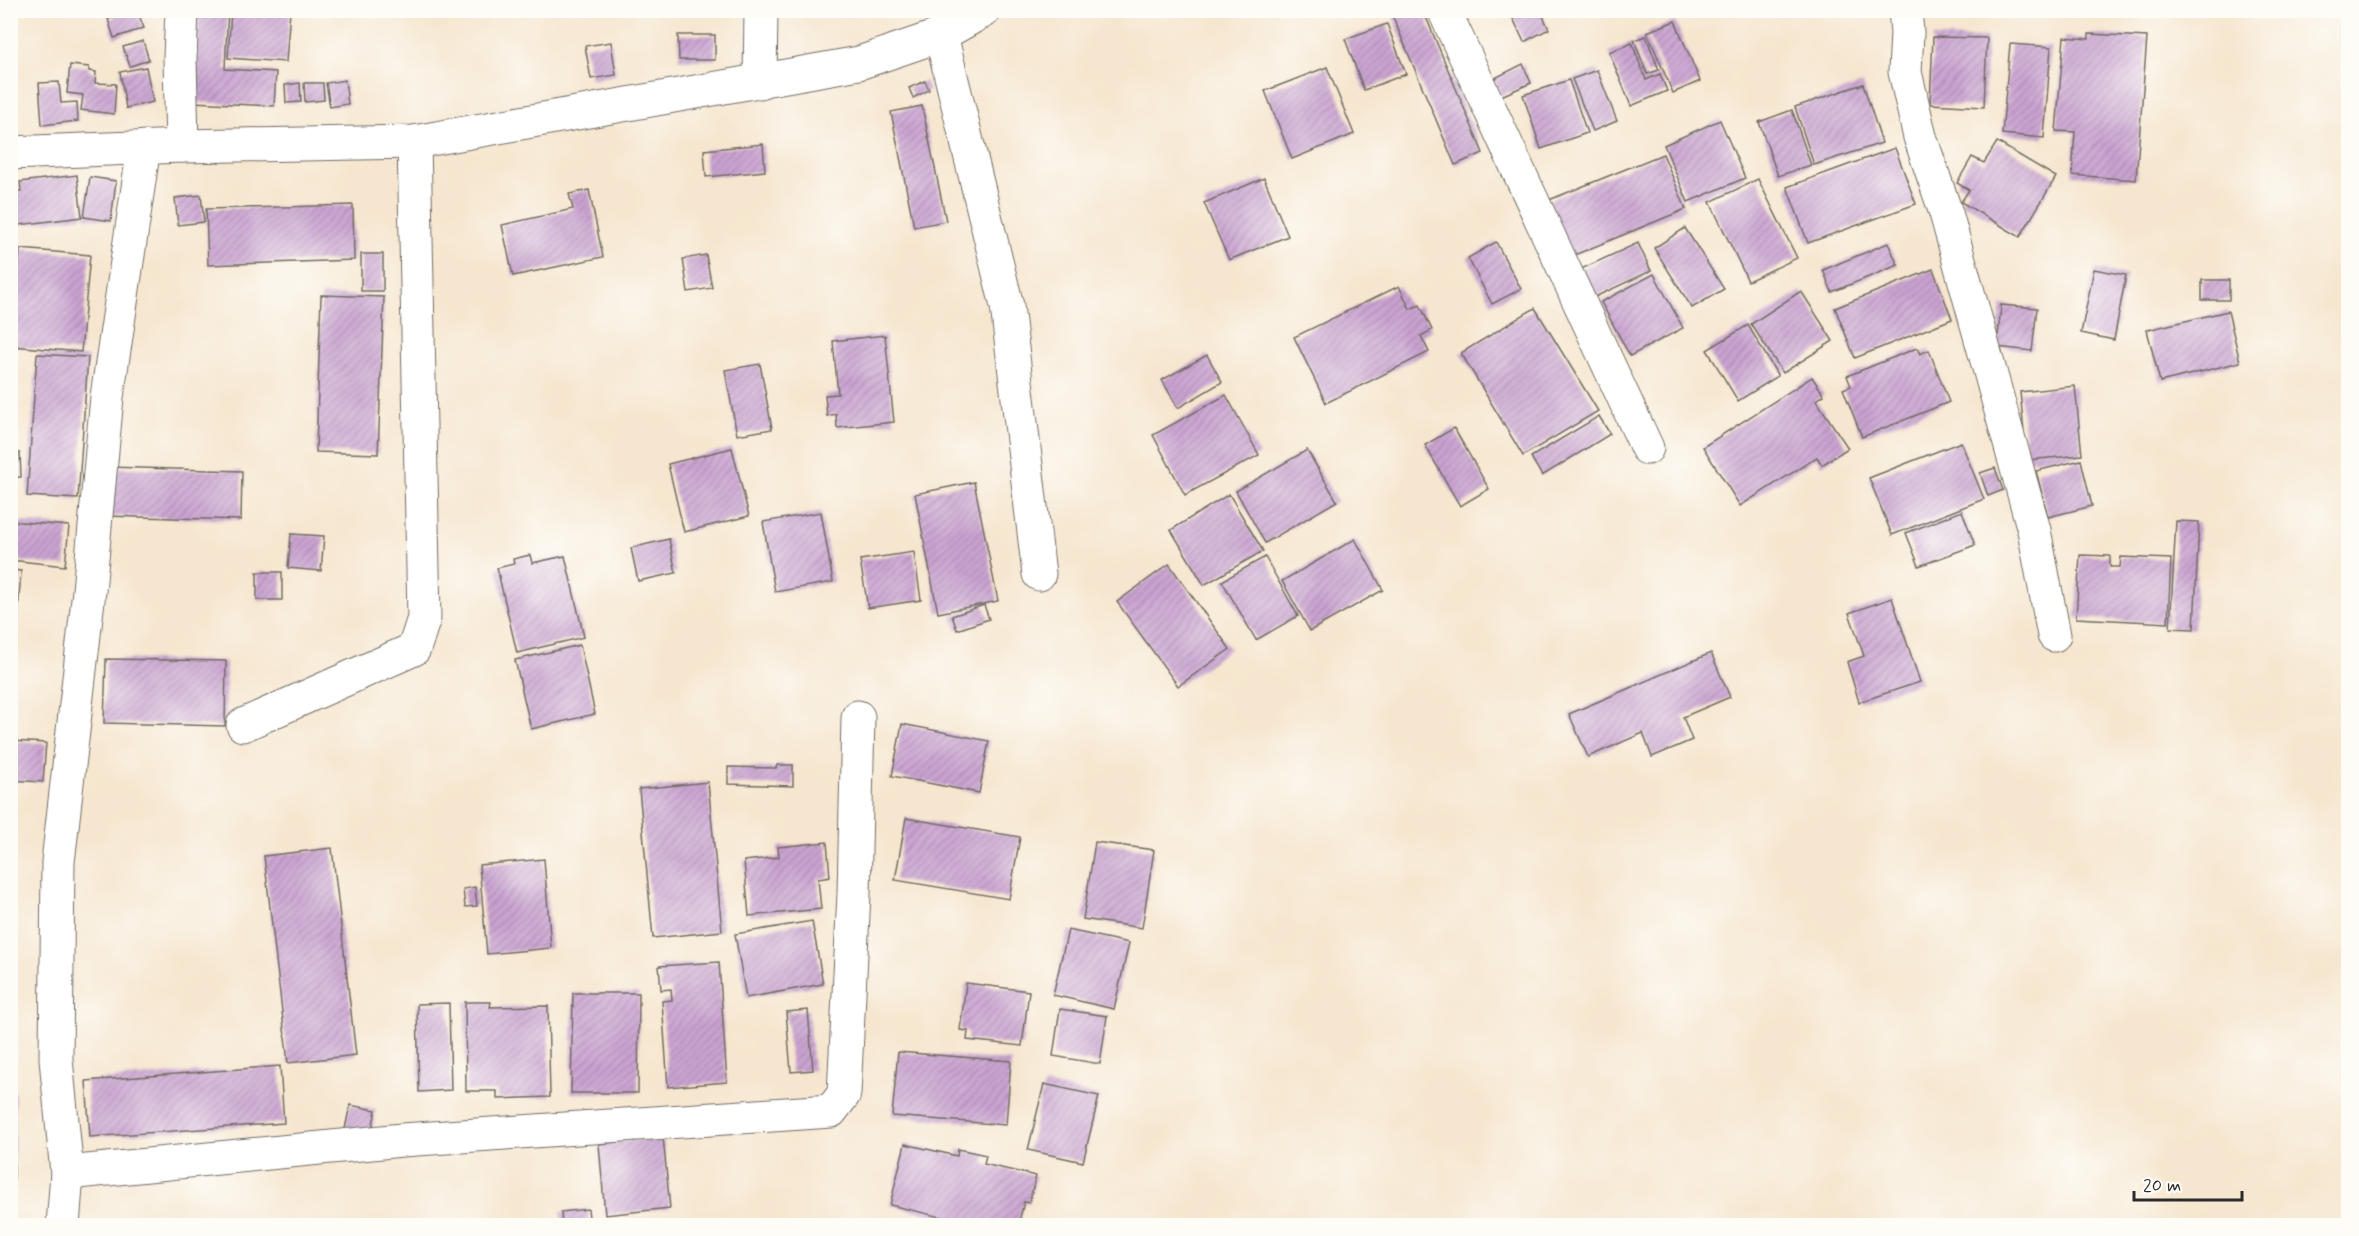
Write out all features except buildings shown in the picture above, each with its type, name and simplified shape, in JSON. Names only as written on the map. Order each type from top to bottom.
[{"type":"street","points":[[182,10],[180,58],[182,146]]},
{"type":"street","points":[[760,10],[760,82]]},
{"type":"street","points":[[10,153],[144,147],[414,142],[859,63],[941,34],[985,10]]},
{"type":"street","points":[[1444,10],[1647,448]]},
{"type":"street","points":[[1905,10],[1907,33],[1905,72],[1920,137],[1946,213],[2034,530],[2055,635]]},
{"type":"street","points":[[941,34],[1007,306],[1039,574]]},
{"type":"street","points":[[243,725],[414,649],[424,618],[414,142]]},
{"type":"street","points":[[63,1226],[68,1173],[57,1059],[58,862],[89,591],[107,398],[144,147]]},
{"type":"street","points":[[68,1173],[402,1140],[831,1111],[844,1094],[854,894],[858,717]]}]
